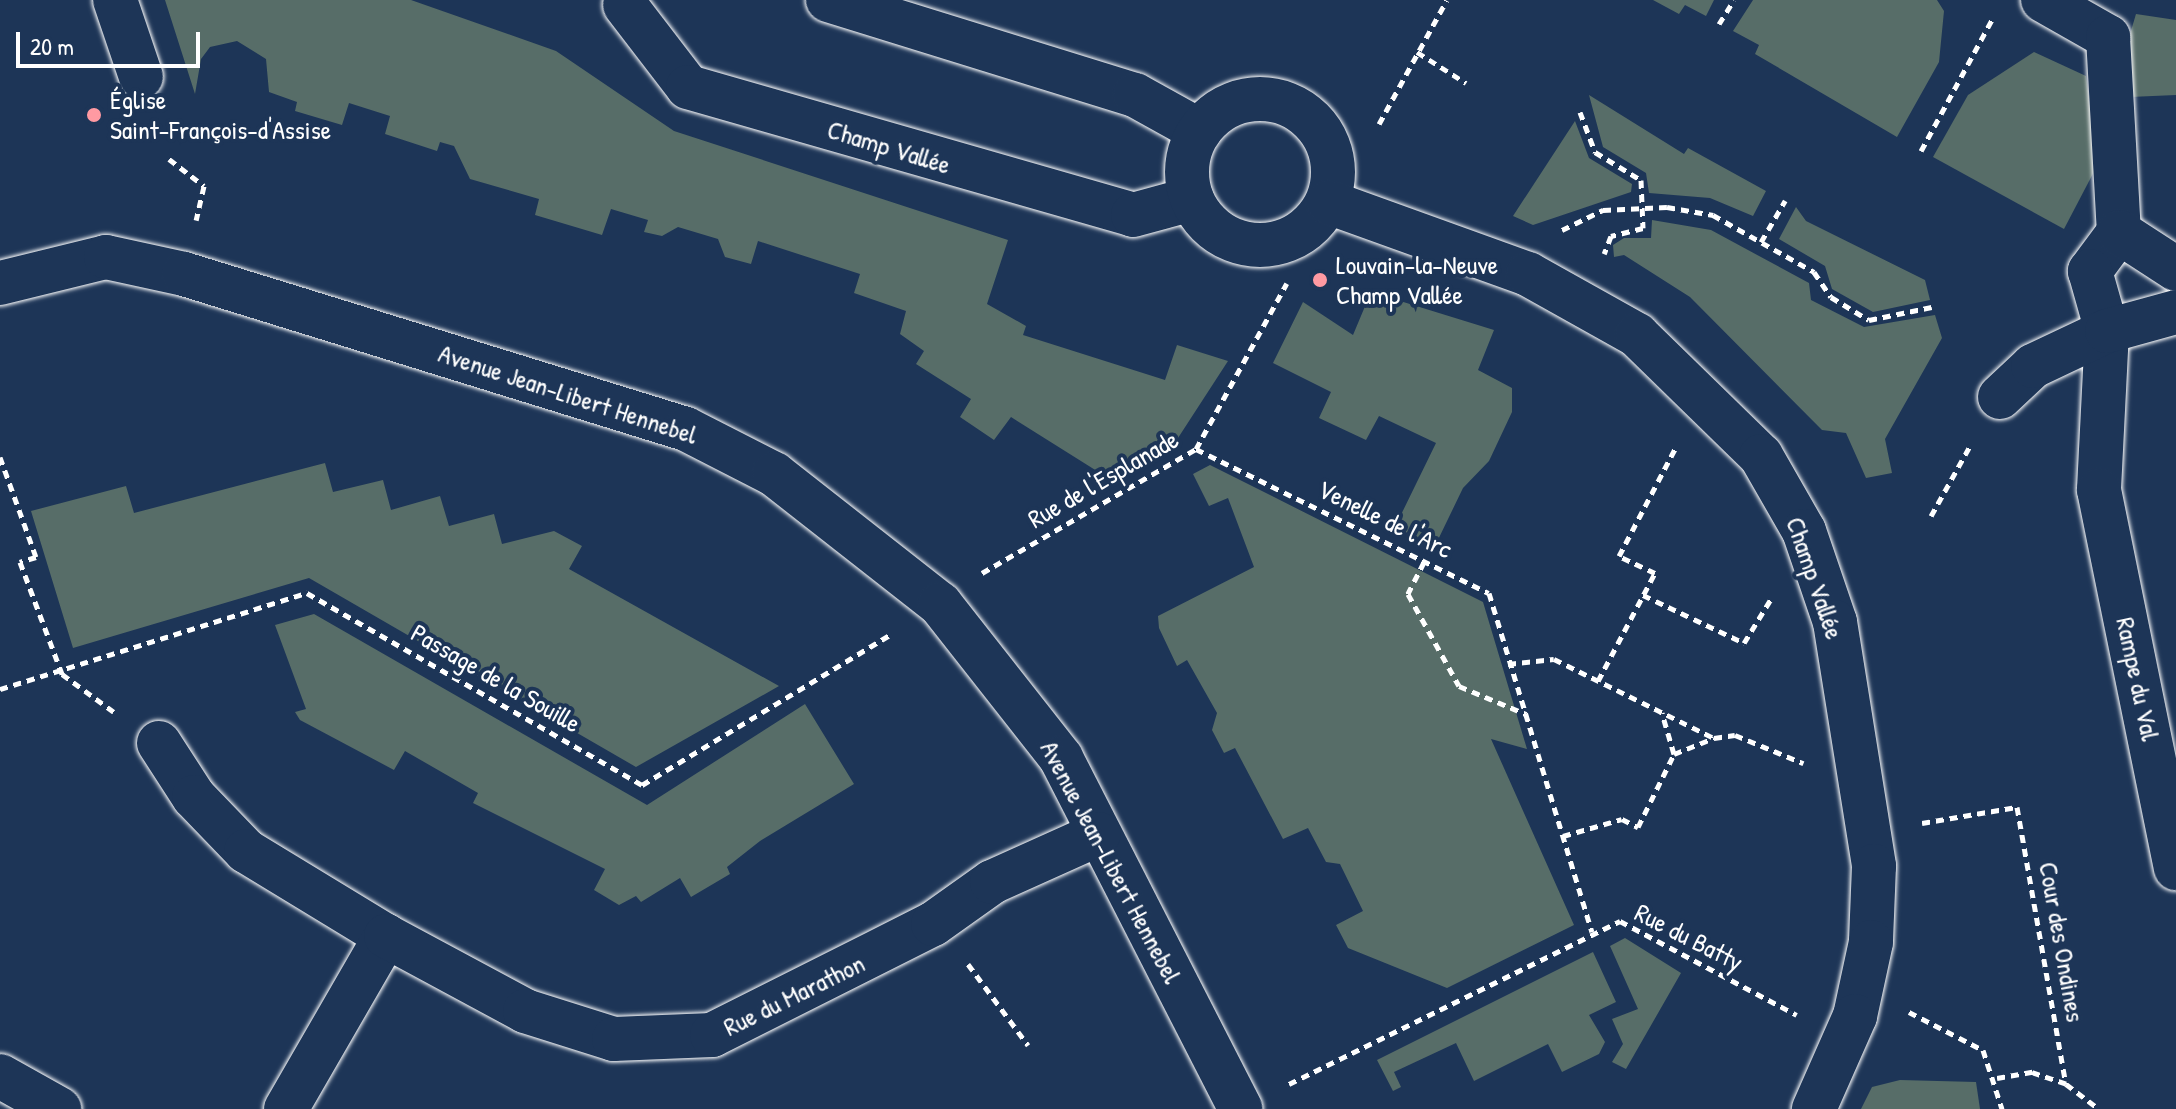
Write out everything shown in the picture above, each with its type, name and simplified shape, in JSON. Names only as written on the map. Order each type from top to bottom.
[{"type":"street","points":[[115,0],[141,77]]},
{"type":"street","points":[[828,0],[1135,95],[1200,131]]},
{"type":"street","points":[[2043,0],[2108,37],[2119,232],[2176,269]]},
{"type":"street","name":"Champ Vallée","points":[[624,2],[688,87],[1133,215],[1192,199]]},
{"type":"street","points":[[1251,99],[1282,102],[1309,116],[1328,142],[1334,171],[1328,202],[1315,223],[1271,245],[1223,236],[1192,199],[1187,175],[1200,131],[1222,109],[1251,99]]},
{"type":"street","name":"Champ Vallée","points":[[1328,202],[1528,274],[1637,335],[1705,393],[1761,456],[1804,531],[1822,583],[1860,765],[1874,866],[1871,942],[1855,1016],[1814,1109]]},
{"type":"street","name":"Rampe du Val","points":[[2119,232],[2090,271],[2107,331],[2099,490],[2176,868]]},
{"type":"street","name":"Avenue Jean-Libert Hennebel","points":[[0,283],[106,257],[145,265],[686,429],[774,474],[940,604],[1061,758],[1241,1109]]},
{"type":"street","points":[[2000,397],[2033,366],[2107,331],[2176,312]]},
{"type":"street","name":"Rue du Marathon","points":[[159,743],[194,797],[246,851],[386,936],[525,1011],[614,1039],[712,1035],[933,924],[992,882],[1099,834]]},
{"type":"street","points":[[286,1109],[386,936]]},
{"type":"street","points":[[0,1076],[59,1109]]},
{"type":"path","points":[[1379,124],[1447,0]]},
{"type":"path","points":[[1719,24],[1734,0]]},
{"type":"path","points":[[1921,151],[1995,14]]},
{"type":"path","points":[[1417,52],[1466,83]]},
{"type":"path","points":[[1580,112],[1595,152],[1641,180],[1643,228],[1611,236],[1604,260]]},
{"type":"path","points":[[169,159],[204,186],[196,221]]},
{"type":"path","points":[[1761,242],[1785,201]]},
{"type":"path","points":[[1528,274],[1551,236],[1603,210],[1642,209],[1713,215],[1814,272],[1831,297],[1869,320],[1932,307]]},
{"type":"path","name":"Rue de l'Esplanade","points":[[992,566],[1196,449],[1287,283]]},
{"type":"path","points":[[1598,681],[1655,573],[1619,556],[1705,393]]},
{"type":"path","name":"Venelle de l'Arc","points":[[1196,449],[1489,593],[1508,664],[1527,714],[1592,932]]},
{"type":"path","points":[[1931,516],[1965,453]]},
{"type":"path","points":[[0,457],[36,557],[20,562],[62,674],[159,743]]},
{"type":"path","points":[[1424,561],[1408,594],[1459,686],[1527,714]]},
{"type":"path","points":[[1643,595],[1744,643],[1774,593],[1822,583]]},
{"type":"path","name":"Passage de la Souille","points":[[0,689],[62,674],[307,593],[642,785],[940,604]]},
{"type":"path","points":[[1508,664],[1554,659],[1714,738]]},
{"type":"path","points":[[1662,713],[1674,754]]},
{"type":"path","points":[[1563,836],[1622,819],[1638,827],[1674,754],[1714,738],[1735,735],[1809,765],[1860,765]]},
{"type":"path","name":"Cour des Ondines","points":[[1962,816],[2017,807],[2066,1084]]},
{"type":"path","name":"Rue du Batty","points":[[1279,1089],[1592,932],[1620,921],[1803,1018],[1855,1016],[1896,1007],[1940,1021],[1983,1050],[1997,1078],[2002,1109]]},
{"type":"path","points":[[933,924],[1028,1045]]},
{"type":"path","points":[[1997,1078],[2032,1072],[2066,1084],[2099,1109]]},
{"type":"green space","points":[[165,0],[411,0],[556,51],[674,131],[1008,240],[987,304],[1026,326],[1023,335],[1165,380],[1177,345],[1228,361],[1178,438],[1108,478],[1011,417],[994,440],[960,417],[971,399],[916,364],[924,351],[900,334],[906,311],[854,293],[860,274],[758,241],[751,264],[725,257],[718,239],[678,227],[662,236],[644,232],[648,220],[611,209],[602,235],[535,215],[539,199],[470,179],[454,146],[440,142],[437,151],[385,134],[390,116],[349,103],[342,125],[295,111],[297,102],[269,92],[266,59],[237,41],[210,47],[201,59],[195,94]]},
{"type":"green space","points":[[1653,0],[1714,0],[1706,16],[1685,5],[1679,14]]},
{"type":"green space","points":[[1753,0],[1937,0],[1944,11],[1939,62],[1897,137],[1755,54],[1759,45],[1733,31]]},
{"type":"green space","points":[[2136,14],[2176,20],[2176,95],[2130,97],[2125,51]]},
{"type":"green space","points":[[2034,52],[2086,76],[2098,164],[2064,229],[1933,157],[1968,95]]},
{"type":"green space","points":[[1589,95],[1684,154],[1688,148],[1766,191],[1753,216],[1710,198],[1649,193],[1646,173],[1603,147]]},
{"type":"green space","points":[[1575,121],[1589,158],[1632,184],[1631,192],[1533,225],[1513,216]]},
{"type":"green space","points":[[1796,207],[1806,221],[1925,280],[1930,300],[1873,312],[1832,289],[1825,266],[1779,239]]},
{"type":"green space","points":[[1652,220],[1711,230],[1809,283],[1811,300],[1864,327],[1935,315],[1942,338],[1885,439],[1892,473],[1866,478],[1846,433],[1822,430],[1690,297],[1624,255],[1614,257],[1613,245],[1624,238],[1651,238]]},
{"type":"green space","points":[[1371,292],[1494,330],[1478,370],[1512,388],[1512,412],[1489,461],[1463,488],[1435,546],[1395,527],[1436,443],[1379,416],[1366,440],[1319,418],[1331,392],[1273,363],[1303,302],[1353,335]]},
{"type":"green space","points":[[325,463],[333,492],[383,480],[391,510],[440,496],[449,526],[494,514],[502,544],[554,531],[582,546],[569,569],[779,686],[636,767],[309,578],[73,648],[31,511],[126,486],[134,513]]},
{"type":"green space","points":[[1210,465],[1483,602],[1527,749],[1491,739],[1574,925],[1447,988],[1348,948],[1336,925],[1363,911],[1340,864],[1326,862],[1308,828],[1283,839],[1235,748],[1224,753],[1212,730],[1217,713],[1187,660],[1177,666],[1159,628],[1158,616],[1254,567],[1228,498],[1209,506],[1193,474]]},
{"type":"green space","points":[[314,614],[647,805],[805,704],[854,784],[760,841],[727,867],[730,874],[691,897],[680,878],[641,902],[636,896],[619,905],[594,890],[605,869],[473,803],[478,793],[405,751],[394,770],[300,720],[295,712],[306,709],[275,625]]},
{"type":"green space","points":[[1625,938],[1681,973],[1626,1069],[1612,1062],[1623,1044],[1612,1019],[1638,1009],[1610,946]]},
{"type":"green space","points":[[1593,952],[1616,1002],[1589,1015],[1605,1042],[1599,1054],[1562,1072],[1548,1044],[1474,1081],[1456,1043],[1394,1072],[1401,1087],[1393,1091],[1377,1060]]},
{"type":"green space","points":[[1900,1080],[1976,1082],[1980,1109],[1861,1109],[1872,1087]]},
{"type":"place","name":"Église Saint-François-d'Assise","points":[[94,115]]},
{"type":"place","name":"Louvain-la-Neuve Champ Vallée","points":[[1320,280]]}]
